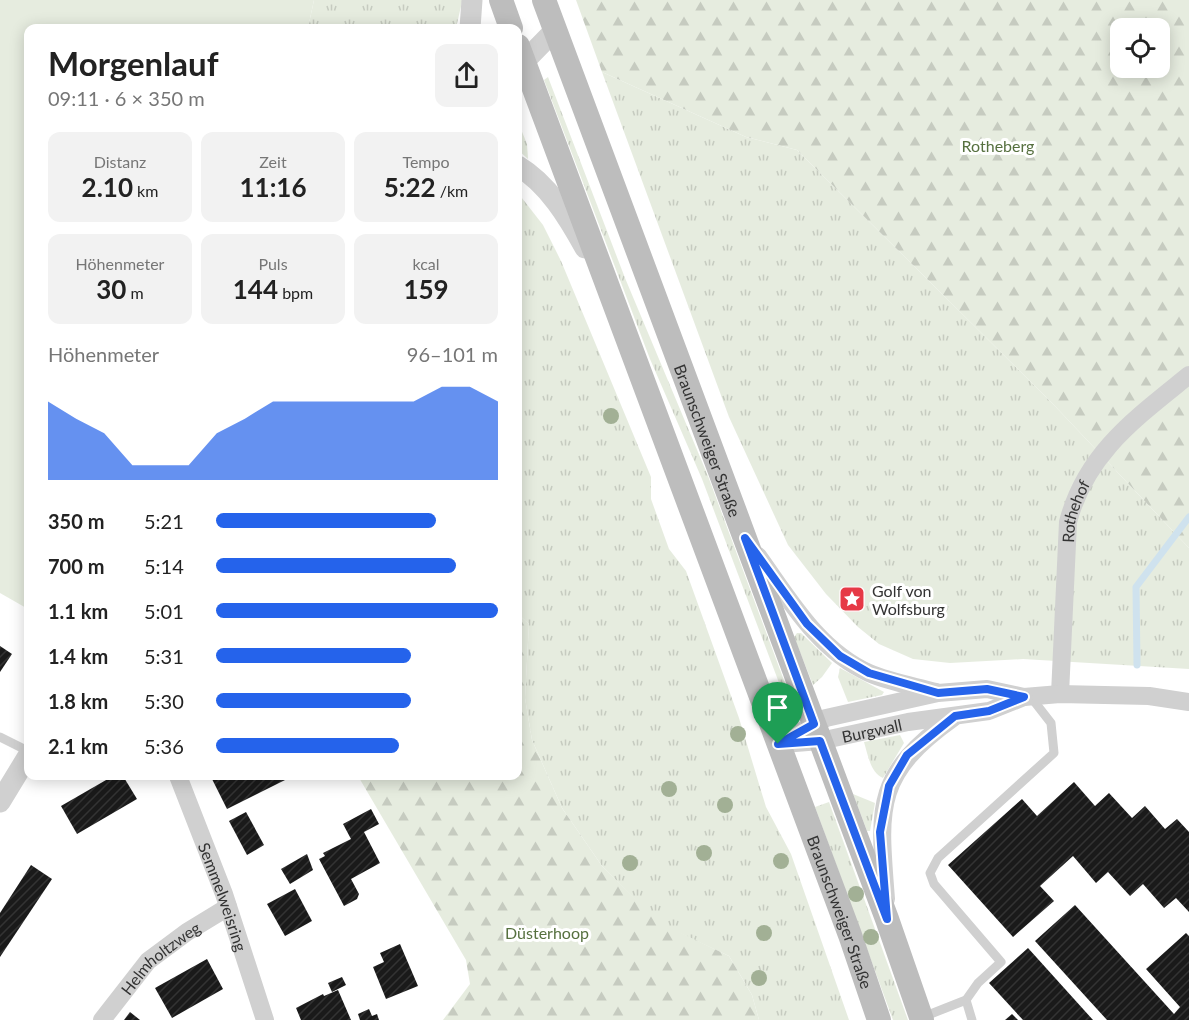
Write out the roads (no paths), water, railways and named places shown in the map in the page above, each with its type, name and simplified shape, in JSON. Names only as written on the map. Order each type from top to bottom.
[{"type":"main road","points":[[501,0],[510,24]]},
{"type":"main road","name":"Braunschweiger Straße","points":[[544,0],[887,919],[921,1019]]},
{"type":"main road","name":"Braunschweiger Straße","points":[[522,64],[617,312],[879,1020]]},
{"type":"street","points":[[470,24],[472,0]]},
{"type":"street","points":[[522,38],[555,30]]},
{"type":"street","name":"Braunschweiger Straße","points":[[522,57],[555,30]]},
{"type":"street","points":[[522,168],[554,199],[570,220],[617,312]]},
{"type":"street","name":"Rothehof","points":[[1060,694],[1068,522],[1075,496],[1095,460],[1131,423],[1189,375]]},
{"type":"street","name":"Burgwall","points":[[745,538],[807,624],[840,656],[869,673],[938,693]]},
{"type":"street","name":"Burgwall","points":[[817,733],[847,711],[938,693],[987,689],[1027,696],[1060,694],[1149,696],[1189,702]]},
{"type":"street","name":"Burgwall","points":[[778,744],[817,733],[989,711],[1027,696]]},
{"type":"street","name":"Burgwall","points":[[887,919],[880,832],[889,786],[907,755],[955,716]]},
{"type":"street","points":[[0,802],[24,763]]},
{"type":"street","name":"Semmelweisring","points":[[179,780],[228,907],[265,1020]]},
{"type":"street","name":"Helmholtzweg","points":[[102,1020],[148,961],[187,932],[228,907]]},
{"type":"lane","points":[[921,1019],[966,1000],[978,983],[1001,962],[934,884],[930,873],[938,858],[1054,753],[1051,723],[1027,696]]},
{"type":"lane","points":[[0,737],[24,749]]},
{"type":"lane","points":[[966,1000],[972,1020]]},
{"type":"waterway","points":[[1137,665],[1136,587],[1189,517]]},
{"type":"place","name":"Golf von Wolfsburg","points":[[852,599]]},
{"type":"park label","name":"Rotheberg","points":[[998,145]]},
{"type":"park label","name":"Düsterhoop","points":[[547,932]]}]
